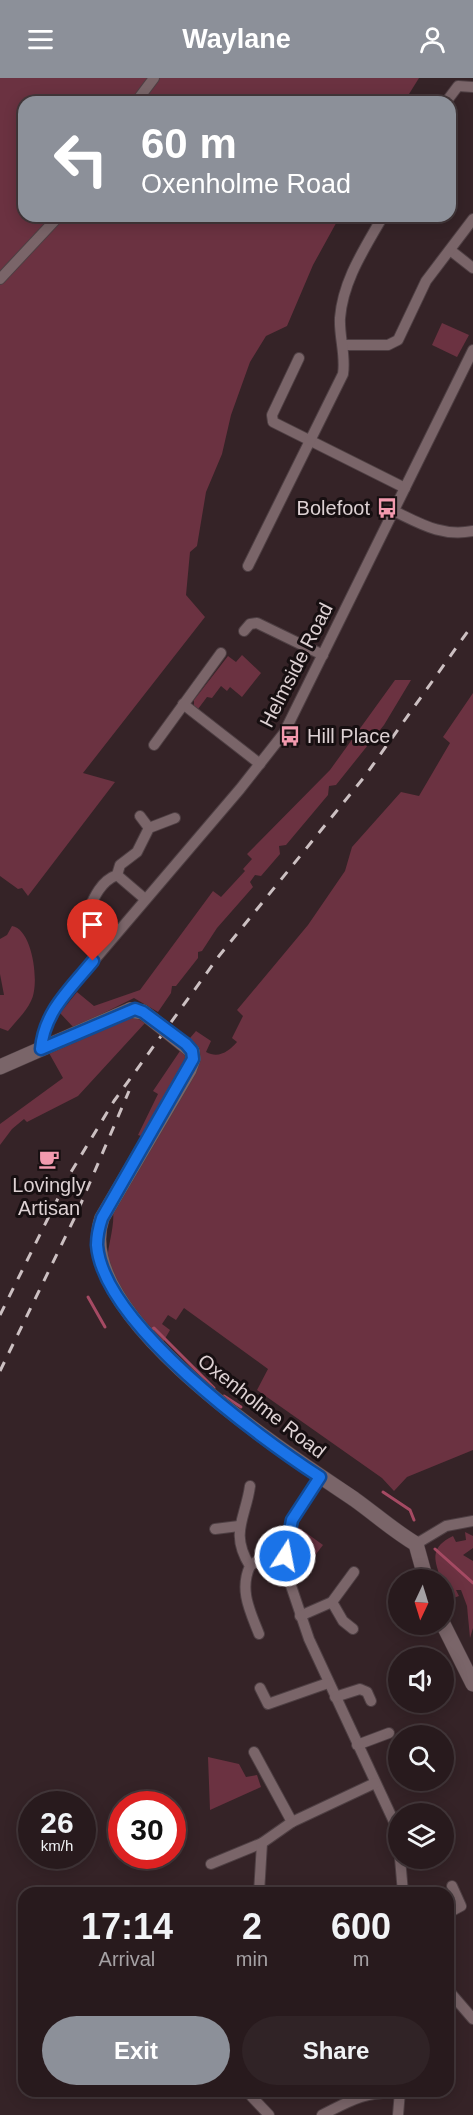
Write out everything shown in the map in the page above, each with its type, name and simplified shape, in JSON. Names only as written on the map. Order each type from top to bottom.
[{"type":"main road","name":"Oxenholme Road","points":[[0,1067],[130,1010],[143,1012],[192,1051],[193,1059],[189,1070],[102,1218],[97,1238],[101,1263],[119,1298],[187,1376],[214,1400],[416,1545]]},
{"type":"main road","points":[[416,1545],[423,1569]]},
{"type":"main road","points":[[448,1635],[473,1684]]},
{"type":"street","points":[[140,96],[154,78]]},
{"type":"street","points":[[450,96],[458,86],[473,87]]},
{"type":"street","points":[[343,345],[388,345],[398,340],[426,281],[473,219]]},
{"type":"street","points":[[0,279],[52,222]]},
{"type":"street","points":[[248,566],[250,550],[343,374],[340,320],[347,285],[380,222]]},
{"type":"street","points":[[450,250],[473,268]]},
{"type":"street","name":"Helmside Road","points":[[41,1049],[43,1032],[51,1012],[260,764],[291,722],[405,488],[468,371],[473,350]]},
{"type":"street","points":[[299,358],[271,419],[405,488]]},
{"type":"street","points":[[394,511],[435,530],[448,533],[473,531]]},
{"type":"street","points":[[244,631],[250,624],[257,624],[323,655]]},
{"type":"street","points":[[154,745],[221,653]]},
{"type":"street","points":[[183,704],[260,764]]},
{"type":"street","points":[[140,816],[149,828]]},
{"type":"street","points":[[83,919],[103,884],[117,876],[120,865],[137,852],[149,828],[175,818]]},
{"type":"street","points":[[117,876],[145,899]]},
{"type":"street","points":[[320,1477],[292,1520],[285,1556],[289,1584],[328,1683],[388,1813]]},
{"type":"street","points":[[250,1486],[248,1503],[241,1513],[239,1526],[245,1558],[250,1566]]},
{"type":"street","points":[[416,1545],[447,1527],[473,1521]]},
{"type":"street","points":[[215,1529],[239,1526]]},
{"type":"street","points":[[259,1634],[245,1598],[245,1576],[250,1566],[264,1556],[285,1556]]},
{"type":"street","points":[[300,1616],[332,1602],[354,1572]]},
{"type":"street","points":[[332,1602],[344,1621],[353,1629]]},
{"type":"street","points":[[261,1688],[268,1704],[328,1683]]},
{"type":"street","points":[[335,1696],[360,1689],[367,1692],[371,1701]]},
{"type":"street","points":[[357,1745],[388,1733]]},
{"type":"street","points":[[254,1752],[292,1822]]},
{"type":"street","points":[[211,1863],[262,1843],[292,1822],[375,1783]]},
{"type":"street","points":[[259,1887],[262,1843]]},
{"type":"street","points":[[401,1869],[402,1887]]},
{"type":"street","points":[[454,1890],[461,1906],[454,1910]]},
{"type":"street","points":[[454,1997],[473,2019]]},
{"type":"street","points":[[252,2097],[269,2115]]},
{"type":"street","points":[[322,2115],[355,2097]]},
{"type":"street","points":[[398,2115],[400,2097]]},
{"type":"shaded area","points":[[0,78],[419,78],[408,96],[18,96],[18,222],[337,222],[313,265],[287,326],[266,336],[250,362],[231,415],[222,454],[206,492],[197,546],[190,552],[186,595],[205,617],[83,773],[115,782],[28,896],[22,888],[18,889],[0,876]]},
{"type":"shaded area","points":[[442,323],[469,335],[457,357],[432,345]]},
{"type":"shaded area","points":[[242,655],[261,673],[242,697],[230,687],[227,691],[221,686],[212,698],[207,697],[198,709],[194,707],[194,700],[228,656],[236,662]]},
{"type":"shaded area","points":[[395,680],[411,680],[384,725],[336,785],[329,786],[328,795],[286,845],[279,846],[280,854],[261,876],[255,875],[250,882],[253,887],[217,928],[202,951],[198,952],[198,958],[176,986],[172,986],[171,993],[158,1012],[134,998],[74,1028],[60,1013],[77,992],[94,1006],[140,990],[213,891],[221,897],[245,871],[243,869],[252,859],[247,854],[330,770]]},
{"type":"shaded area","points":[[473,693],[473,1450],[407,1477],[394,1491],[382,1478],[257,1390],[268,1369],[184,1308],[176,1320],[168,1315],[162,1324],[170,1330],[163,1342],[122,1293],[111,1269],[108,1253],[113,1211],[198,1051],[190,1038],[196,1031],[211,1041],[206,1052],[215,1055],[227,1051],[237,1042],[232,1038],[243,1016],[237,1010],[308,925],[345,871],[352,847],[401,792],[419,796],[450,743],[443,737]]},
{"type":"shaded area","points":[[12,926],[19,929],[30,947],[35,983],[29,1005],[8,1031],[0,1028],[0,995],[4,995],[0,974],[0,939],[7,935]]},
{"type":"shaded area","points":[[133,1016],[145,1023],[78,1096],[27,1122],[24,1119],[12,1129],[0,1145],[0,1124],[63,1078],[49,1053]]},
{"type":"shaded area","points":[[180,1051],[185,1053],[185,1059],[141,1136],[138,1135],[158,1094],[153,1091]]},
{"type":"shaded area","points":[[298,1527],[323,1545],[297,1579],[293,1555]]},
{"type":"shaded area","points":[[465,1532],[473,1536],[473,1548],[463,1555],[473,1561],[473,1628],[470,1638],[467,1606],[461,1590],[456,1590],[459,1596],[454,1598],[454,1569],[437,1569],[435,1559],[437,1549],[446,1540],[453,1536],[456,1542],[466,1540]]},
{"type":"shaded area","points":[[208,1757],[239,1764],[246,1777],[257,1775],[261,1787],[210,1810]]},
{"type":"waterway","points":[[88,1297],[105,1327]]},
{"type":"waterway","points":[[151,1330],[154,1328],[214,1388]]},
{"type":"waterway","points":[[224,1396],[241,1407]]},
{"type":"waterway","points":[[383,1492],[410,1510],[414,1520]]},
{"type":"waterway","points":[[435,1549],[473,1583]]},
{"type":"railway","points":[[0,1315],[71,1172],[114,1101],[219,956],[365,776],[473,624]]},
{"type":"railway","points":[[0,1371],[76,1215],[129,1091]]},
{"type":"place","name":"Bolefoot","points":[[387,508]]},
{"type":"place","name":"Hill Place","points":[[290,736]]},
{"type":"place","name":"Lovingly Artisan","points":[[49,1159]]},
{"type":"route","points":[[93,961],[51,1012],[43,1032],[41,1049],[135,1009],[143,1012],[186,1044],[192,1051],[193,1059],[189,1070],[138,1153],[102,1218],[97,1238],[101,1263],[119,1298],[187,1376],[214,1400],[320,1477],[292,1520],[285,1556]]}]
